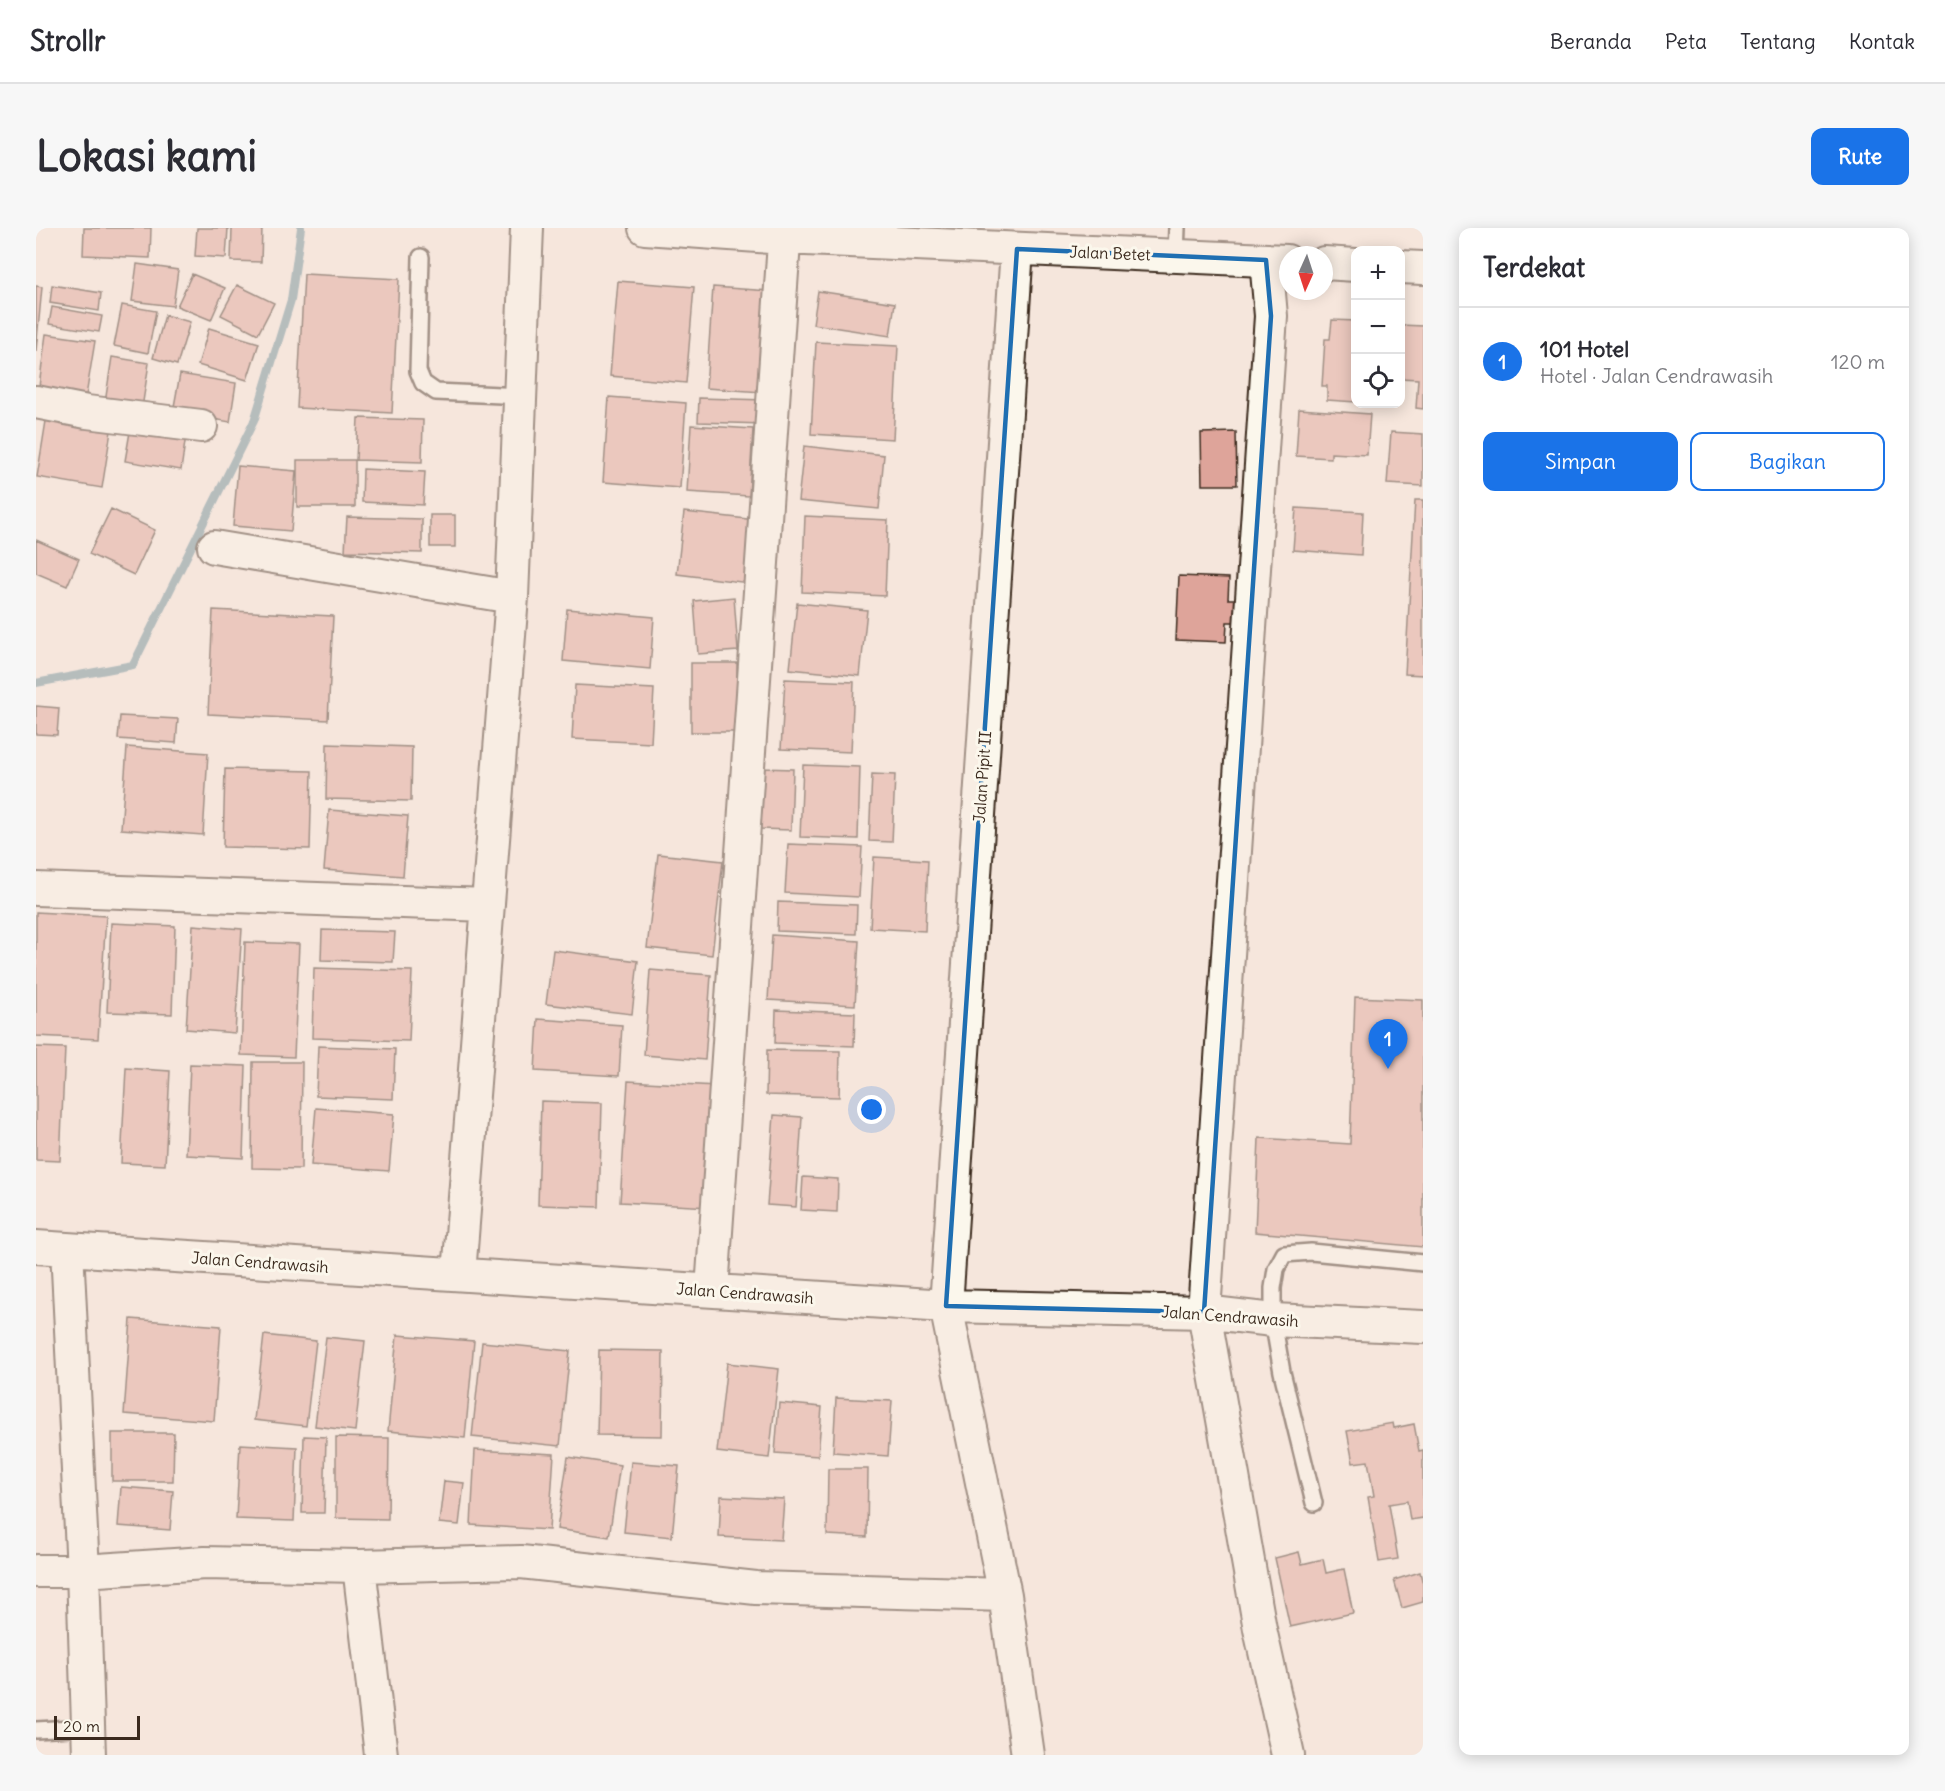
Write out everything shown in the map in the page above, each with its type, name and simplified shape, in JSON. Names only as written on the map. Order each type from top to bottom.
[{"type":"street","points":[[459,1274],[512,597],[527,228]]},
{"type":"street","name":"Jalan Betet","points":[[645,228],[785,233],[1017,249],[1177,242],[1277,261]]},
{"type":"street","points":[[712,1290],[785,233]]},
{"type":"street","name":"Jalan Pipit II","points":[[1017,249],[946,1306],[1005,1595],[1028,1755]]},
{"type":"street","points":[[1277,261],[1271,316],[1204,1312],[1260,1629],[1288,1755]]},
{"type":"street","points":[[1333,264],[1351,265]]},
{"type":"street","points":[[1405,267],[1423,268]]},
{"type":"street","points":[[36,402],[87,412],[201,426]]},
{"type":"street","points":[[214,547],[512,597]]},
{"type":"street","points":[[36,889],[488,905]]},
{"type":"street","name":"Jalan Cendrawasih","points":[[36,1247],[946,1306],[1204,1312],[1273,1320],[1423,1327]]},
{"type":"street","points":[[67,1250],[89,1741]]},
{"type":"street","points":[[36,1571],[83,1571],[205,1563],[359,1566],[521,1562],[756,1588],[1005,1595]]},
{"type":"street","points":[[359,1566],[381,1755]]},
{"type":"lane","points":[[421,257],[418,371],[423,382],[436,392],[520,396]]},
{"type":"lane","points":[[1314,1503],[1282,1372],[1273,1320],[1276,1269],[1284,1254],[1311,1252],[1423,1263]]},
{"type":"lane","points":[[36,1730],[89,1741]]},
{"type":"highlighted area","points":[[1017,249],[1266,260],[1271,316],[1204,1312],[946,1306]]},
{"type":"building","points":[[84,228],[151,228],[150,258],[83,255]]},
{"type":"building","points":[[197,228],[228,228],[226,258],[195,256]]},
{"type":"building","points":[[232,228],[262,228],[261,262],[231,261]]},
{"type":"building","points":[[137,264],[178,270],[173,306],[132,301]]},
{"type":"building","points":[[192,274],[225,288],[211,320],[177,306]]},
{"type":"building","points":[[304,274],[399,279],[392,413],[297,408]]},
{"type":"building","points":[[618,281],[694,287],[686,383],[610,376]]},
{"type":"building","points":[[52,285],[101,293],[99,311],[50,303]]},
{"type":"building","points":[[237,285],[274,303],[258,334],[221,315]]},
{"type":"building","points":[[36,286],[42,287],[36,351]]},
{"type":"building","points":[[713,287],[770,291],[762,392],[706,388]]},
{"type":"building","points":[[818,291],[895,303],[890,336],[813,324]]},
{"type":"building","points":[[122,305],[156,311],[148,353],[114,346]]},
{"type":"building","points":[[52,307],[102,316],[99,332],[49,324]]},
{"type":"building","points":[[165,315],[190,322],[177,365],[153,358]]},
{"type":"building","points":[[1332,320],[1351,321],[1351,402],[1327,400],[1327,386],[1322,386],[1325,339],[1330,339]]},
{"type":"building","points":[[1405,325],[1423,326],[1423,409],[1416,408],[1418,379],[1405,378]]},
{"type":"building","points":[[209,328],[259,343],[247,380],[198,365]]},
{"type":"building","points":[[46,334],[95,341],[85,402],[38,394]]},
{"type":"building","points":[[816,342],[898,346],[893,439],[811,434]]},
{"type":"building","points":[[112,357],[149,363],[142,408],[105,403]]},
{"type":"building","points":[[180,374],[236,383],[230,422],[173,412]]},
{"type":"building","points":[[609,397],[686,403],[680,488],[603,482]]},
{"type":"building","points":[[699,398],[765,400],[764,424],[698,422]]},
{"type":"building","points":[[1299,409],[1370,414],[1367,455],[1331,453],[1331,458],[1296,456]]},
{"type":"building","points":[[358,418],[423,420],[422,462],[356,460]]},
{"type":"building","points":[[132,420],[187,428],[181,470],[125,461]]},
{"type":"building","points":[[46,421],[111,431],[102,488],[37,477]]},
{"type":"building","points":[[691,425],[753,429],[749,496],[687,492]]},
{"type":"building","points":[[1236,432],[1237,485],[1202,485],[1201,433]]},
{"type":"building","points":[[1391,432],[1423,434],[1423,486],[1387,484]]},
{"type":"building","points":[[804,446],[884,455],[879,509],[798,501]]},
{"type":"building","points":[[297,460],[355,460],[355,507],[297,507]]},
{"type":"building","points":[[238,466],[296,471],[291,531],[233,526]]},
{"type":"building","points":[[363,469],[425,472],[423,505],[362,502]]},
{"type":"building","points":[[1415,500],[1423,500],[1423,675],[1405,674]]},
{"type":"building","points":[[1296,508],[1363,512],[1361,555],[1293,550]]},
{"type":"building","points":[[111,509],[155,530],[134,575],[89,554]]},
{"type":"building","points":[[684,512],[756,520],[749,583],[677,574]]},
{"type":"building","points":[[430,515],[455,515],[455,547],[430,547]]},
{"type":"building","points":[[805,516],[888,520],[885,596],[802,592]]},
{"type":"building","points":[[347,517],[422,519],[422,553],[345,551]]},
{"type":"building","points":[[36,540],[79,559],[67,586],[36,573]]},
{"type":"building","points":[[1179,576],[1229,578],[1228,599],[1238,599],[1237,622],[1227,622],[1226,642],[1176,640]]},
{"type":"building","points":[[734,597],[738,651],[698,654],[694,601]]},
{"type":"building","points":[[797,603],[867,610],[860,676],[790,669]]},
{"type":"building","points":[[567,609],[654,617],[650,669],[563,661]]},
{"type":"building","points":[[213,610],[333,616],[328,720],[208,714]]},
{"type":"building","points":[[691,663],[737,663],[737,732],[691,732]]},
{"type":"building","points":[[785,679],[854,682],[851,752],[781,749]]},
{"type":"building","points":[[575,685],[654,689],[651,743],[572,739]]},
{"type":"building","points":[[36,706],[59,708],[57,735],[36,734]]},
{"type":"building","points":[[120,716],[178,719],[176,743],[118,739]]},
{"type":"building","points":[[327,744],[412,747],[411,801],[326,799]]},
{"type":"building","points":[[127,747],[208,753],[203,835],[121,829]]},
{"type":"building","points":[[803,765],[860,767],[858,839],[800,837]]},
{"type":"building","points":[[761,768],[793,769],[791,830],[760,829]]},
{"type":"building","points":[[225,769],[312,771],[310,849],[223,847]]},
{"type":"building","points":[[872,774],[895,775],[892,842],[869,841]]},
{"type":"building","points":[[329,810],[408,816],[403,876],[324,870]]},
{"type":"building","points":[[788,844],[862,847],[859,897],[785,893]]},
{"type":"building","points":[[658,854],[723,861],[712,955],[647,948]]},
{"type":"building","points":[[874,857],[928,860],[925,931],[870,928]]},
{"type":"building","points":[[778,902],[857,905],[856,934],[777,931]]},
{"type":"building","points":[[36,912],[106,916],[98,1039],[36,1036]]},
{"type":"building","points":[[111,923],[175,926],[172,1014],[107,1012]]},
{"type":"building","points":[[193,925],[242,929],[235,1033],[186,1029]]},
{"type":"building","points":[[322,930],[395,932],[393,962],[321,960]]},
{"type":"building","points":[[772,935],[859,941],[855,1005],[768,1000]]},
{"type":"building","points":[[245,942],[299,944],[294,1057],[241,1055]]},
{"type":"building","points":[[553,950],[638,961],[632,1014],[546,1004]]},
{"type":"building","points":[[314,968],[412,971],[409,1041],[312,1038]]},
{"type":"building","points":[[650,970],[711,975],[705,1060],[644,1055]]},
{"type":"building","points":[[1355,997],[1423,1000],[1423,1247],[1255,1232],[1259,1138],[1350,1144]]},
{"type":"building","points":[[776,1010],[855,1013],[854,1046],[775,1043]]},
{"type":"building","points":[[538,1019],[622,1025],[619,1076],[535,1071]]},
{"type":"building","points":[[318,1046],[395,1049],[393,1099],[316,1096]]},
{"type":"building","points":[[36,1047],[65,1048],[60,1161],[36,1160]]},
{"type":"building","points":[[767,1050],[840,1051],[839,1097],[766,1095]]},
{"type":"building","points":[[253,1062],[302,1062],[301,1169],[252,1168]]},
{"type":"building","points":[[190,1064],[246,1066],[243,1158],[186,1155]]},
{"type":"building","points":[[126,1068],[170,1071],[165,1165],[121,1163]]},
{"type":"building","points":[[628,1081],[716,1086],[710,1207],[620,1202]]},
{"type":"building","points":[[541,1101],[602,1103],[599,1207],[538,1205]]},
{"type":"building","points":[[316,1108],[394,1114],[389,1171],[311,1165]]},
{"type":"building","points":[[774,1115],[802,1117],[796,1207],[767,1205]]},
{"type":"building","points":[[803,1177],[838,1179],[837,1212],[801,1210]]},
{"type":"building","points":[[131,1319],[221,1326],[214,1421],[124,1414]]},
{"type":"building","points":[[264,1335],[316,1341],[306,1426],[254,1420]]},
{"type":"building","points":[[397,1335],[474,1341],[465,1438],[388,1431]]},
{"type":"building","points":[[326,1337],[365,1341],[355,1431],[315,1426]]},
{"type":"building","points":[[482,1342],[570,1351],[560,1446],[472,1437]]},
{"type":"building","points":[[599,1350],[663,1351],[662,1436],[597,1435]]},
{"type":"building","points":[[727,1363],[779,1369],[769,1458],[717,1452]]},
{"type":"building","points":[[836,1398],[892,1401],[888,1456],[833,1452]]},
{"type":"building","points":[[779,1403],[822,1407],[818,1456],[775,1453]]},
{"type":"building","points":[[1393,1423],[1394,1428],[1414,1424],[1419,1451],[1423,1450],[1423,1518],[1410,1520],[1407,1501],[1389,1504],[1398,1559],[1379,1562],[1368,1497],[1374,1496],[1368,1461],[1353,1463],[1347,1431]]},
{"type":"building","points":[[112,1433],[174,1433],[173,1481],[112,1481]]},
{"type":"building","points":[[304,1436],[326,1437],[324,1513],[302,1513]]},
{"type":"building","points":[[336,1437],[389,1438],[388,1519],[336,1518]]},
{"type":"building","points":[[240,1444],[297,1447],[294,1521],[236,1519]]},
{"type":"building","points":[[475,1450],[554,1454],[549,1530],[471,1525]]},
{"type":"building","points":[[568,1457],[620,1465],[609,1537],[557,1529]]},
{"type":"building","points":[[631,1462],[679,1466],[672,1537],[624,1532]]},
{"type":"building","points":[[828,1469],[868,1469],[867,1537],[827,1535]]},
{"type":"building","points":[[444,1481],[464,1483],[459,1525],[439,1523]]},
{"type":"building","points":[[121,1487],[173,1491],[170,1530],[118,1526]]},
{"type":"building","points":[[721,1496],[784,1499],[781,1540],[719,1537]]},
{"type":"building","points":[[1299,1552],[1302,1564],[1323,1559],[1326,1573],[1344,1569],[1353,1613],[1290,1627],[1275,1558]]},
{"type":"building","points":[[1420,1572],[1423,1602],[1402,1608],[1394,1580]]},
{"type":"waterway","points":[[36,683],[133,665],[254,421],[291,300],[301,228]]},
{"type":"place","name":"101 Hotel","points":[[1388,1069]]}]
